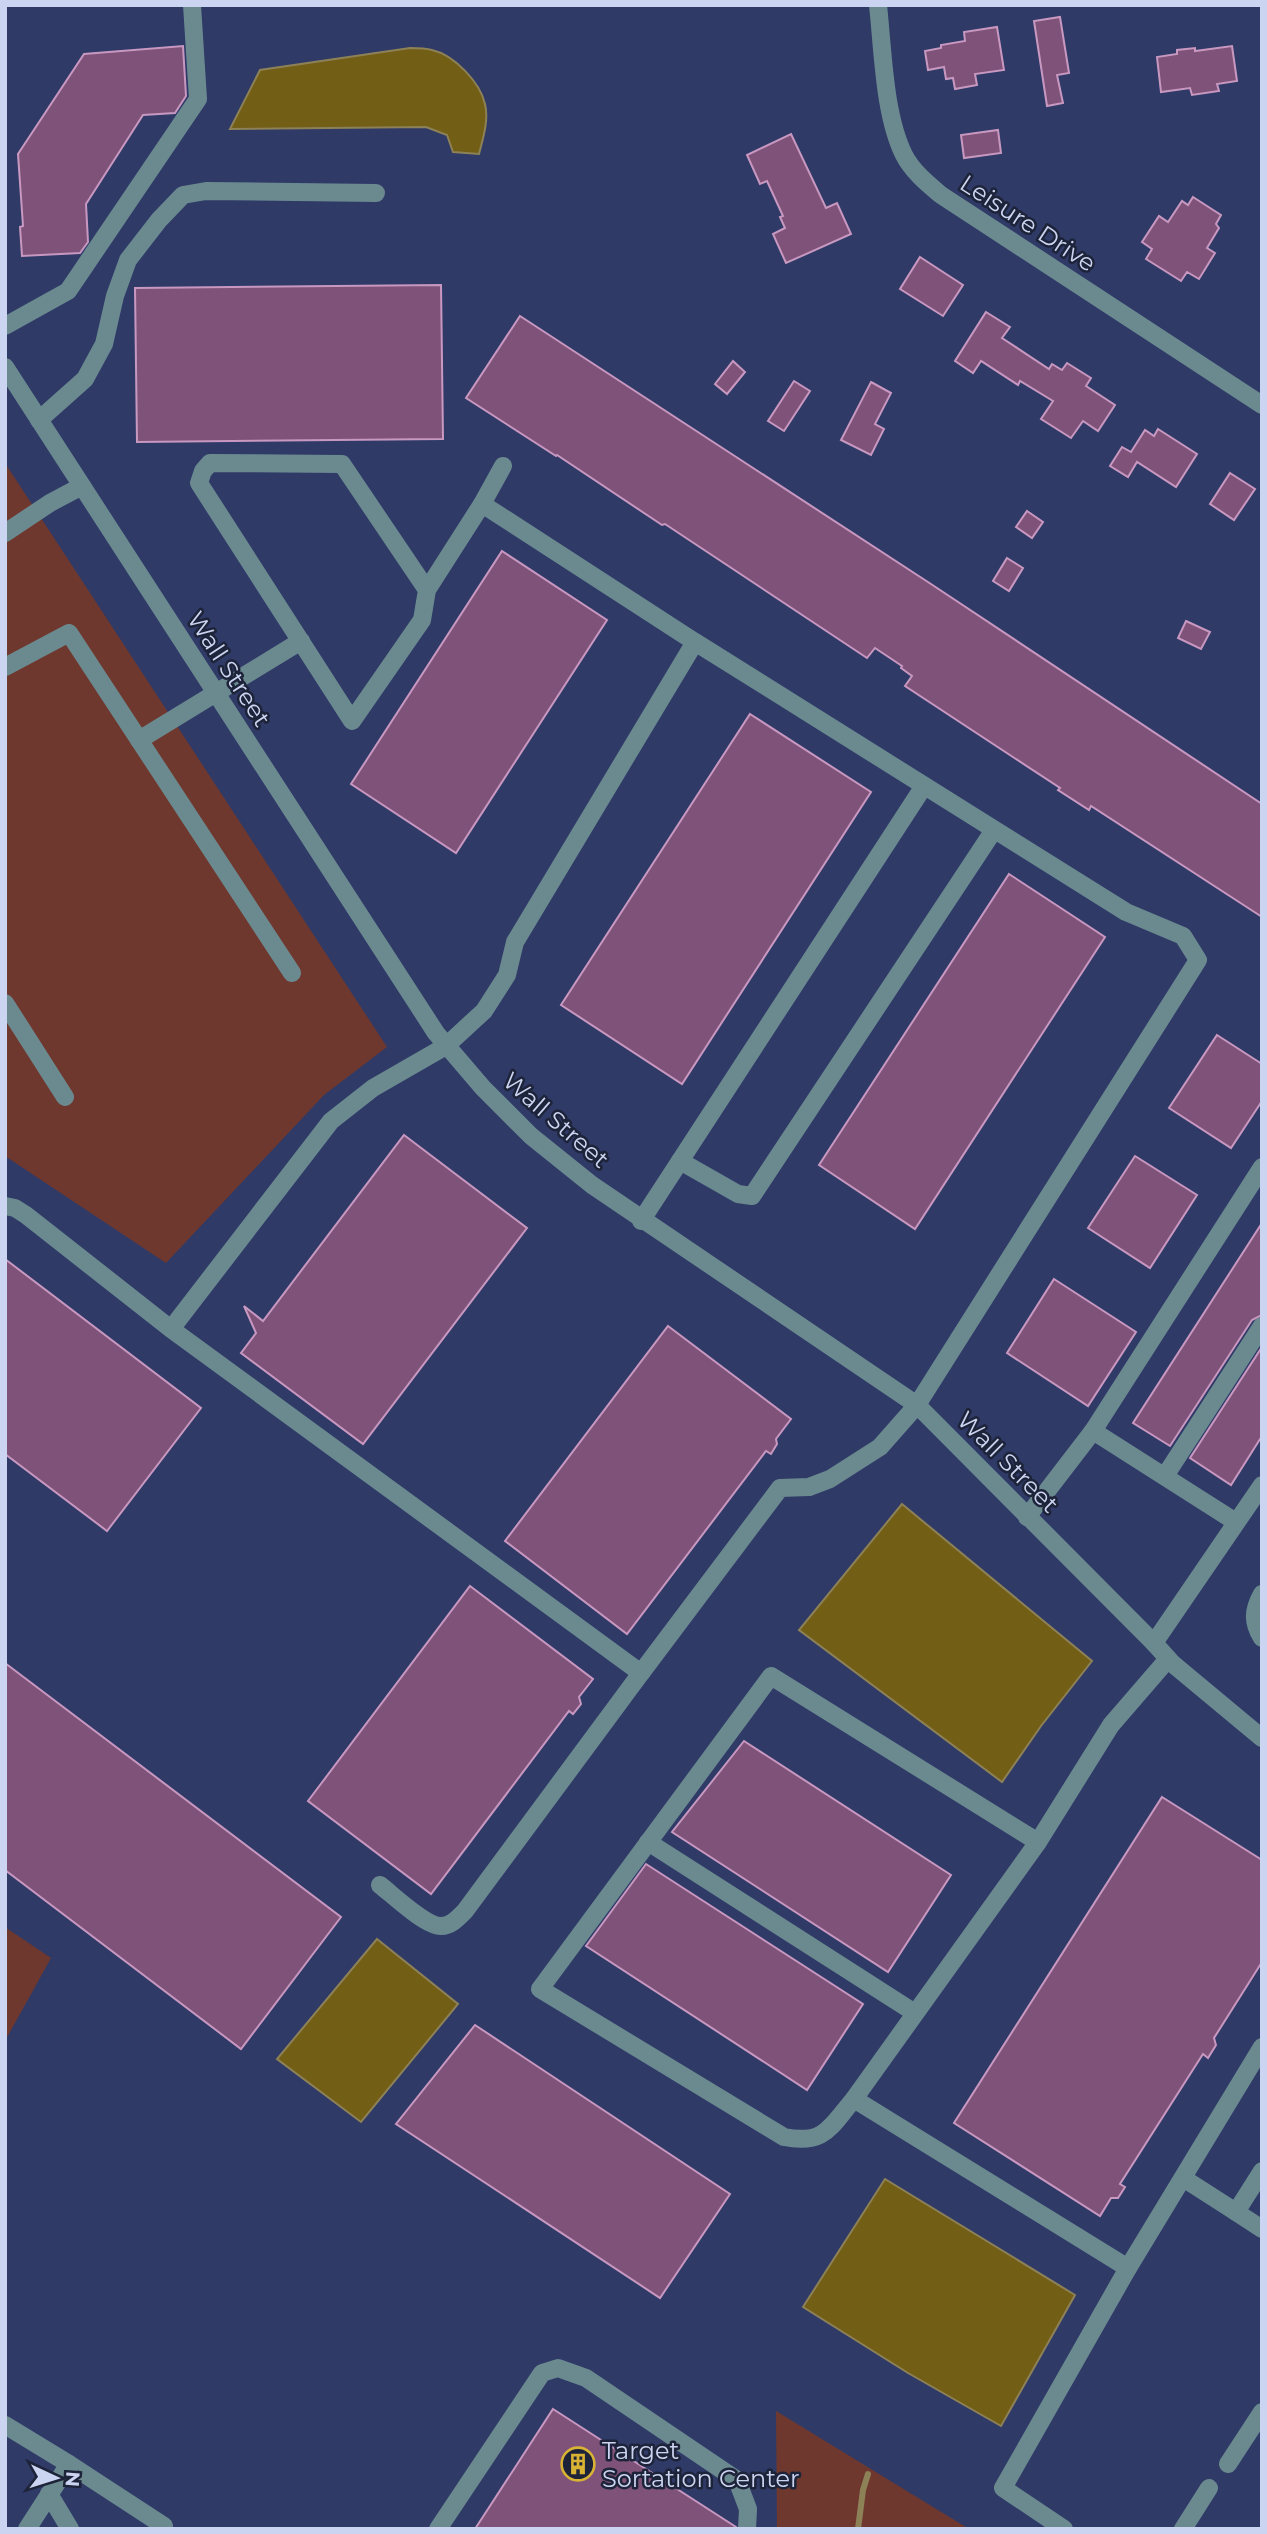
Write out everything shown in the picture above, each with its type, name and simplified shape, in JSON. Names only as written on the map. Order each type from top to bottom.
[{"type":"street","points":[[5,326],[68,292],[198,99],[192,5]]},
{"type":"street","name":"Leisure Drive","points":[[878,5],[892,120],[905,157],[920,177],[941,195],[1262,405]]},
{"type":"street","points":[[39,420],[85,379],[104,344],[115,296],[128,260],[159,220],[183,195],[206,191],[376,193]]},
{"type":"street","name":"Wall Street","points":[[5,367],[422,1012],[483,1088],[531,1136],[641,1221],[917,1405],[1168,1658],[1262,1738]]},
{"type":"street","points":[[427,590],[342,464],[210,463],[203,471],[199,483],[352,721],[422,620],[427,590],[482,505],[503,467]]},
{"type":"street","points":[[5,533],[50,503],[82,486]]},
{"type":"street","points":[[380,1885],[430,1923],[441,1926],[454,1922],[465,1911],[780,1488],[808,1487],[830,1479],[880,1447],[917,1405],[1198,960],[1183,936],[1126,912],[482,505]]},
{"type":"street","points":[[5,667],[69,633],[292,973]]},
{"type":"street","points":[[139,740],[301,641]]},
{"type":"street","points":[[171,1329],[331,1121],[373,1088],[446,1045],[484,1011],[506,975],[515,942],[695,642]]},
{"type":"street","points":[[641,1221],[924,786]]},
{"type":"street","points":[[680,1161],[738,1194],[752,1196],[994,830]]},
{"type":"street","points":[[5,1003],[65,1097]]},
{"type":"street","points":[[1027,1517],[1093,1431],[1255,1191],[1262,1167]]},
{"type":"street","points":[[5,1206],[15,1208],[26,1215],[171,1329],[641,1673]]},
{"type":"street","points":[[1165,1476],[1262,1326]]},
{"type":"street","points":[[1093,1431],[1236,1522]]},
{"type":"street","points":[[1154,1643],[1262,1485]]},
{"type":"street","points":[[1262,1594],[1254,1615],[1255,1626],[1262,1638]]},
{"type":"street","points":[[1038,1842],[771,1676],[540,1989],[784,2137],[805,2141],[825,2133],[854,2099],[1038,1842],[1111,1725],[1168,1658]]},
{"type":"street","points":[[648,1842],[915,2014]]},
{"type":"street","points":[[1064,2529],[1003,2488],[1128,2268],[1262,2047]]},
{"type":"street","points":[[854,2099],[1128,2268]]},
{"type":"street","points":[[1236,2212],[1262,2171]]},
{"type":"street","points":[[1183,2178],[1262,2229]]},
{"type":"street","points":[[439,2529],[542,2373],[558,2368],[586,2378],[737,2480],[748,2509],[747,2529]]},
{"type":"street","points":[[1228,2464],[1262,2412]]},
{"type":"street","points":[[5,2425],[164,2526],[162,2529]]},
{"type":"street","points":[[27,2529],[69,2464]]},
{"type":"street","points":[[1183,2529],[1209,2488]]},
{"type":"street","points":[[49,2494],[70,2529]]},
{"type":"shaded area","points":[[410,48],[429,49],[449,57],[478,87],[485,104],[486,116],[479,154],[453,152],[447,135],[426,127],[230,129],[260,70]]},
{"type":"shaded area","points":[[5,463],[387,1047],[324,1095],[166,1263],[5,1156]]},
{"type":"shaded area","points":[[902,1504],[1092,1661],[1041,1726],[1002,1782],[799,1630]]},
{"type":"shaded area","points":[[5,1927],[51,1958],[5,2041]]},
{"type":"shaded area","points":[[377,1939],[458,2004],[361,2122],[277,2059]]},
{"type":"shaded area","points":[[885,2179],[1075,2295],[1001,2426],[908,2373],[803,2307]]},
{"type":"shaded area","points":[[776,2411],[969,2529],[777,2529]]},
{"type":"building","points":[[1060,17],[1069,73],[1057,75],[1063,103],[1047,106],[1034,21]]},
{"type":"building","points":[[997,27],[1004,70],[975,74],[977,85],[955,89],[953,78],[946,79],[944,67],[928,70],[925,51],[965,41],[964,32]]},
{"type":"building","points":[[183,46],[186,96],[175,113],[143,115],[86,204],[88,242],[80,253],[22,256],[20,227],[23,226],[18,154],[84,54]]},
{"type":"building","points":[[1232,46],[1237,81],[1217,84],[1219,91],[1192,95],[1190,88],[1161,92],[1157,57],[1177,54],[1177,50],[1195,48],[1195,51]]},
{"type":"building","points":[[998,130],[1001,153],[964,158],[961,135]]},
{"type":"building","points":[[791,134],[826,208],[837,203],[851,234],[786,263],[773,234],[785,228],[780,217],[783,216],[767,181],[760,184],[747,155]]},
{"type":"building","points":[[1193,197],[1221,215],[1216,224],[1219,228],[1207,248],[1215,253],[1199,279],[1187,272],[1181,281],[1146,259],[1152,249],[1142,242],[1159,216],[1168,222],[1182,201],[1188,205]]},
{"type":"building","points":[[920,257],[963,285],[943,316],[900,289]]},
{"type":"building","points":[[441,285],[443,439],[137,442],[135,288]]},
{"type":"building","points":[[986,312],[1010,327],[1002,338],[1049,369],[1052,364],[1062,370],[1067,363],[1091,378],[1086,386],[1115,405],[1098,431],[1083,421],[1071,438],[1041,419],[1053,401],[1020,381],[1018,385],[981,361],[973,373],[955,361]]},
{"type":"building","points":[[520,316],[1262,804],[1262,917],[1091,806],[1089,810],[1058,790],[1060,788],[905,686],[912,676],[875,648],[867,658],[665,524],[662,525],[466,398]]},
{"type":"building","points":[[733,361],[745,372],[727,394],[715,384]]},
{"type":"building","points":[[794,381],[810,391],[784,431],[768,421]]},
{"type":"building","points":[[871,382],[891,393],[875,424],[884,429],[871,455],[841,440]]},
{"type":"building","points":[[1158,429],[1197,454],[1176,487],[1137,462],[1128,477],[1110,466],[1122,447],[1131,452],[1145,430],[1154,436]]},
{"type":"building","points":[[1230,473],[1255,489],[1234,520],[1210,504]]},
{"type":"building","points":[[1027,511],[1043,522],[1032,538],[1016,527]]},
{"type":"building","points":[[502,551],[607,620],[456,853],[351,784]]},
{"type":"building","points":[[1007,558],[1023,568],[1009,591],[993,581]]},
{"type":"building","points":[[1186,621],[1210,632],[1201,649],[1178,638]]},
{"type":"building","points":[[750,714],[871,792],[682,1084],[561,1005]]},
{"type":"building","points":[[1009,874],[1105,937],[915,1229],[819,1165]]},
{"type":"building","points":[[1217,1035],[1262,1064],[1262,1101],[1231,1148],[1169,1108]]},
{"type":"building","points":[[404,1135],[527,1228],[363,1444],[241,1353],[256,1333],[244,1306],[263,1321]]},
{"type":"building","points":[[1135,1156],[1197,1195],[1150,1268],[1088,1228]]},
{"type":"building","points":[[1262,1223],[1262,1315],[1252,1320],[1170,1446],[1133,1423]]},
{"type":"building","points":[[5,1259],[201,1408],[107,1531],[5,1454]]},
{"type":"building","points":[[1054,1279],[1136,1332],[1088,1406],[1007,1353]]},
{"type":"building","points":[[668,1326],[791,1419],[776,1439],[777,1444],[771,1454],[766,1451],[627,1634],[505,1541]]},
{"type":"building","points":[[1262,1347],[1262,1436],[1231,1485],[1190,1458]]},
{"type":"building","points":[[470,1586],[593,1679],[579,1697],[581,1704],[573,1714],[569,1711],[431,1894],[308,1801]]},
{"type":"building","points":[[5,1663],[341,1917],[241,2049],[5,1870]]},
{"type":"building","points":[[744,1741],[951,1875],[888,1972],[672,1832]]},
{"type":"building","points":[[1162,1797],[1262,1860],[1262,1962],[1214,2038],[1216,2045],[1208,2058],[1203,2054],[1120,2184],[1125,2187],[1118,2198],[1111,2198],[1100,2216],[954,2123]]},
{"type":"building","points":[[646,1864],[863,2004],[807,2090],[586,1946]]},
{"type":"building","points":[[475,2025],[730,2194],[660,2298],[396,2124]]},
{"type":"building","name":"Target Sortation Center","points":[[553,2409],[736,2527],[736,2529],[475,2529]]},
{"type":"waterway","points":[[858,2529],[868,2474]]},
{"type":"place","name":"Target Sortation Center","points":[[578,2464]]}]
